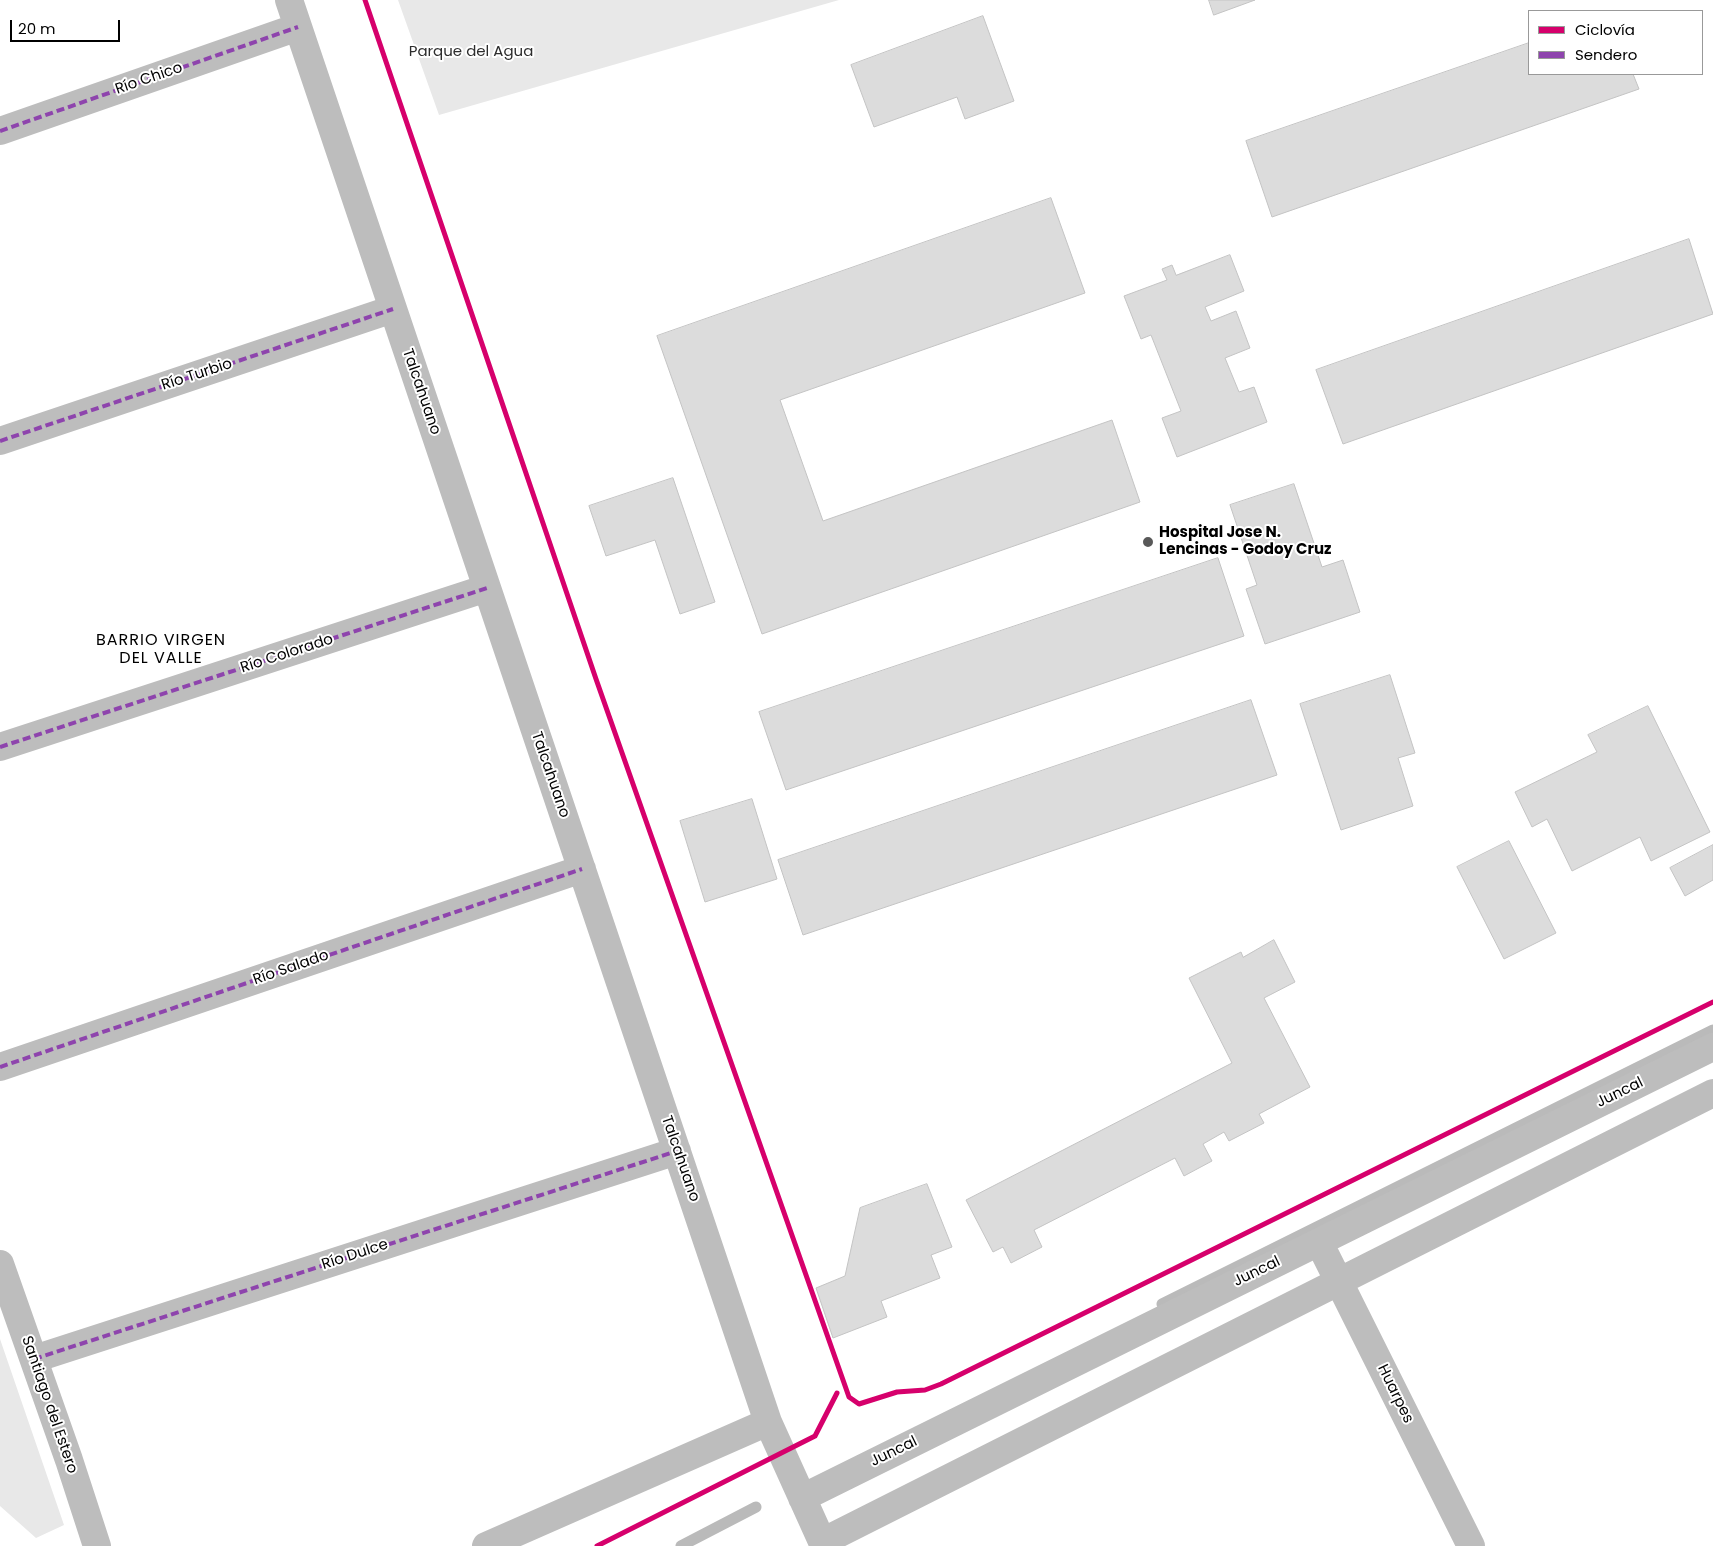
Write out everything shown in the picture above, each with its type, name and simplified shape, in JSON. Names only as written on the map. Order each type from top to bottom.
[{"type":"street","name":"Talcahuano","points":[[289,0],[768,1422],[823,1544]]},
{"type":"street","name":"Río Chico","points":[[0,131],[298,26]]},
{"type":"street","name":"Río Turbio","points":[[0,441],[393,309]]},
{"type":"street","name":"Río Colorado","points":[[0,747],[488,588]]},
{"type":"street","name":"Río Salado","points":[[0,1067],[582,869]]},
{"type":"street","name":"Juncal","points":[[802,1498],[1713,1047]]},
{"type":"street","points":[[823,1544],[1713,1092]]},
{"type":"street","name":"Río Dulce","points":[[34,1360],[677,1151]]},
{"type":"street","name":"Huarpes","points":[[1319,1242],[1471,1546]]},
{"type":"street","name":"Santiago del Estero","points":[[0,1264],[97,1546]]},
{"type":"street","points":[[486,1546],[768,1422]]},
{"type":"green space","name":"Parque del Agua","points":[[398,0],[839,0],[439,115]]},
{"type":"green space","points":[[0,1339],[64,1525],[36,1538],[0,1506]]},
{"type":"building","points":[[1209,0],[1255,0],[1214,15]]},
{"type":"building","points":[[983,16],[1014,101],[965,119],[957,97],[874,127],[851,65]]},
{"type":"building","points":[[1528,43],[1528,75],[1633,75],[1639,89],[1272,217],[1246,141]]},
{"type":"building","points":[[1051,198],[1085,293],[780,400],[823,521],[1112,420],[1140,502],[762,634],[657,336]]},
{"type":"building","points":[[1689,239],[1713,314],[1343,444],[1316,370]]},
{"type":"building","points":[[1230,255],[1244,291],[1205,307],[1211,321],[1236,311],[1250,348],[1225,358],[1239,392],[1254,387],[1267,422],[1177,457],[1162,418],[1181,411],[1151,335],[1141,339],[1124,296],[1167,280],[1162,269],[1172,265],[1176,275]]},
{"type":"building","points":[[673,478],[715,602],[680,614],[655,540],[606,556],[589,506]]},
{"type":"building","points":[[1294,484],[1322,567],[1343,560],[1360,612],[1265,644],[1246,589],[1257,585],[1230,505]]},
{"type":"building","points":[[1218,558],[1244,636],[786,790],[759,712]]},
{"type":"building","points":[[1390,675],[1415,753],[1398,758],[1413,806],[1341,830],[1300,704]]},
{"type":"building","points":[[1251,700],[1277,775],[803,935],[778,860]]},
{"type":"building","points":[[1648,706],[1710,832],[1651,861],[1640,837],[1572,871],[1547,819],[1532,827],[1515,792],[1597,752],[1588,735]]},
{"type":"building","points":[[752,799],[777,879],[705,902],[680,821]]},
{"type":"building","points":[[1509,841],[1556,933],[1504,959],[1457,867]]},
{"type":"building","points":[[1713,845],[1713,880],[1685,896],[1670,868]]},
{"type":"building","points":[[1274,940],[1295,982],[1264,998],[1310,1087],[1259,1114],[1264,1123],[1229,1141],[1224,1132],[1203,1144],[1212,1161],[1184,1176],[1175,1158],[1034,1230],[1042,1247],[1011,1263],[1003,1247],[993,1252],[966,1200],[1232,1063],[1189,978],[1241,952],[1243,957]]},
{"type":"building","points":[[927,1184],[952,1247],[931,1255],[940,1278],[881,1301],[887,1317],[833,1338],[816,1288],[845,1276],[860,1208]]},
{"type":"waterway","points":[[1162,1304],[1713,1030]]},
{"type":"waterway","points":[[681,1546],[756,1507]]},
{"type":"marked path","points":[[0,131],[298,27]]},
{"type":"marked path","points":[[0,441],[393,309]]},
{"type":"marked path","points":[[0,747],[487,588]]},
{"type":"marked path","points":[[0,1067],[582,869]]},
{"type":"marked path","points":[[34,1359],[677,1151]]},
{"type":"cycle path","points":[[365,0],[596,679],[849,1397],[859,1404],[897,1392],[925,1390],[941,1384],[1713,1002]]},
{"type":"cycle path","points":[[597,1546],[815,1436],[837,1393]]},
{"type":"place","name":"Hospital Jose N. Lencinas - Godoy Cruz","points":[[1148,542]]},
{"type":"district","name":"BARRIO VIRGEN DEL VALLE","points":[[161,650]]}]
